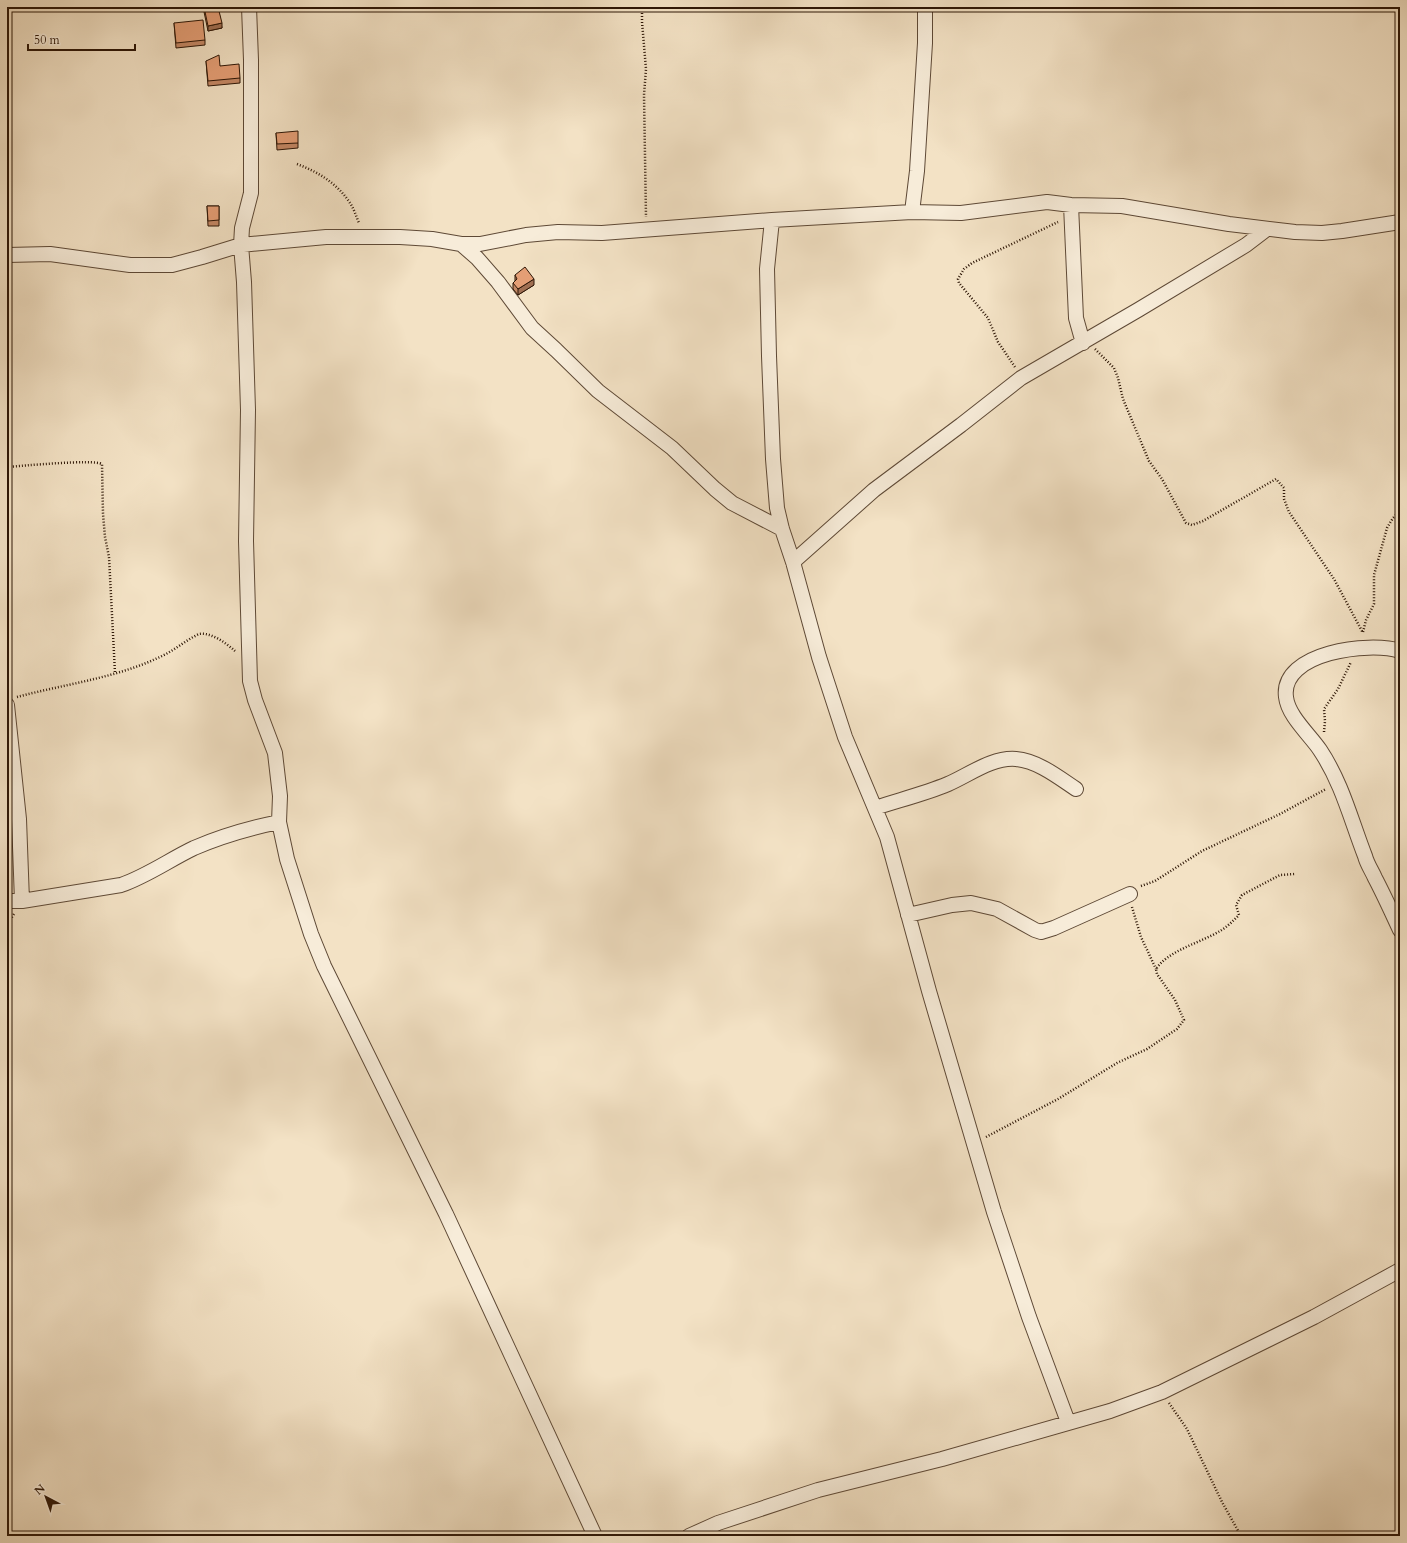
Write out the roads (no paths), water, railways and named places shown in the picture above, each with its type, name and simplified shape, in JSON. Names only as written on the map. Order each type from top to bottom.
[{"type":"street","points":[[249,7],[252,193],[242,228],[240,245],[244,282],[248,410],[246,541],[250,681],[254,700],[275,753],[280,796],[279,822],[287,859],[311,934],[324,966],[446,1214],[596,1536]]},
{"type":"street","points":[[912,212],[917,171],[925,43],[925,7]]},
{"type":"street","points":[[7,254],[50,254],[130,265],[172,265],[240,245],[326,237],[426,239],[461,244],[480,244],[526,235],[558,232],[602,233],[772,220],[912,212],[961,213],[1047,202],[1071,210],[1122,206],[1229,224],[1296,232],[1322,233],[1400,222]]},
{"type":"street","points":[[1071,210],[1076,318],[1083,342]]},
{"type":"street","points":[[772,220],[767,269],[769,364],[773,459],[778,508],[782,529],[793,562],[819,657],[845,737],[887,837],[973,1144],[1029,1317],[1068,1422]]},
{"type":"street","points":[[793,562],[874,490],[961,426],[1021,378],[1246,245],[1267,229]]},
{"type":"street","points":[[461,244],[477,258],[498,282],[532,328],[598,391],[672,448],[715,489],[732,502],[782,529]]},
{"type":"street","points":[[1400,651],[1384,648],[1358,648],[1337,652],[1311,660],[1303,664],[1290,677],[1285,691],[1286,699],[1297,720],[1320,750],[1339,782],[1365,857],[1400,930]]},
{"type":"street","points":[[10,701],[19,819],[22,901]]},
{"type":"street","points":[[875,808],[947,784],[1003,760],[1016,759],[1029,762],[1043,768],[1076,789]]},
{"type":"street","points":[[7,901],[22,901],[120,885],[135,880],[201,846],[254,828],[279,822]]},
{"type":"street","points":[[908,915],[952,905],[971,903],[997,909],[1028,927],[1041,932],[1054,928],[1130,894]]},
{"type":"street","points":[[690,1536],[718,1524],[818,1490],[942,1459],[1110,1411],[1162,1392],[1314,1317],[1400,1270]]}]
